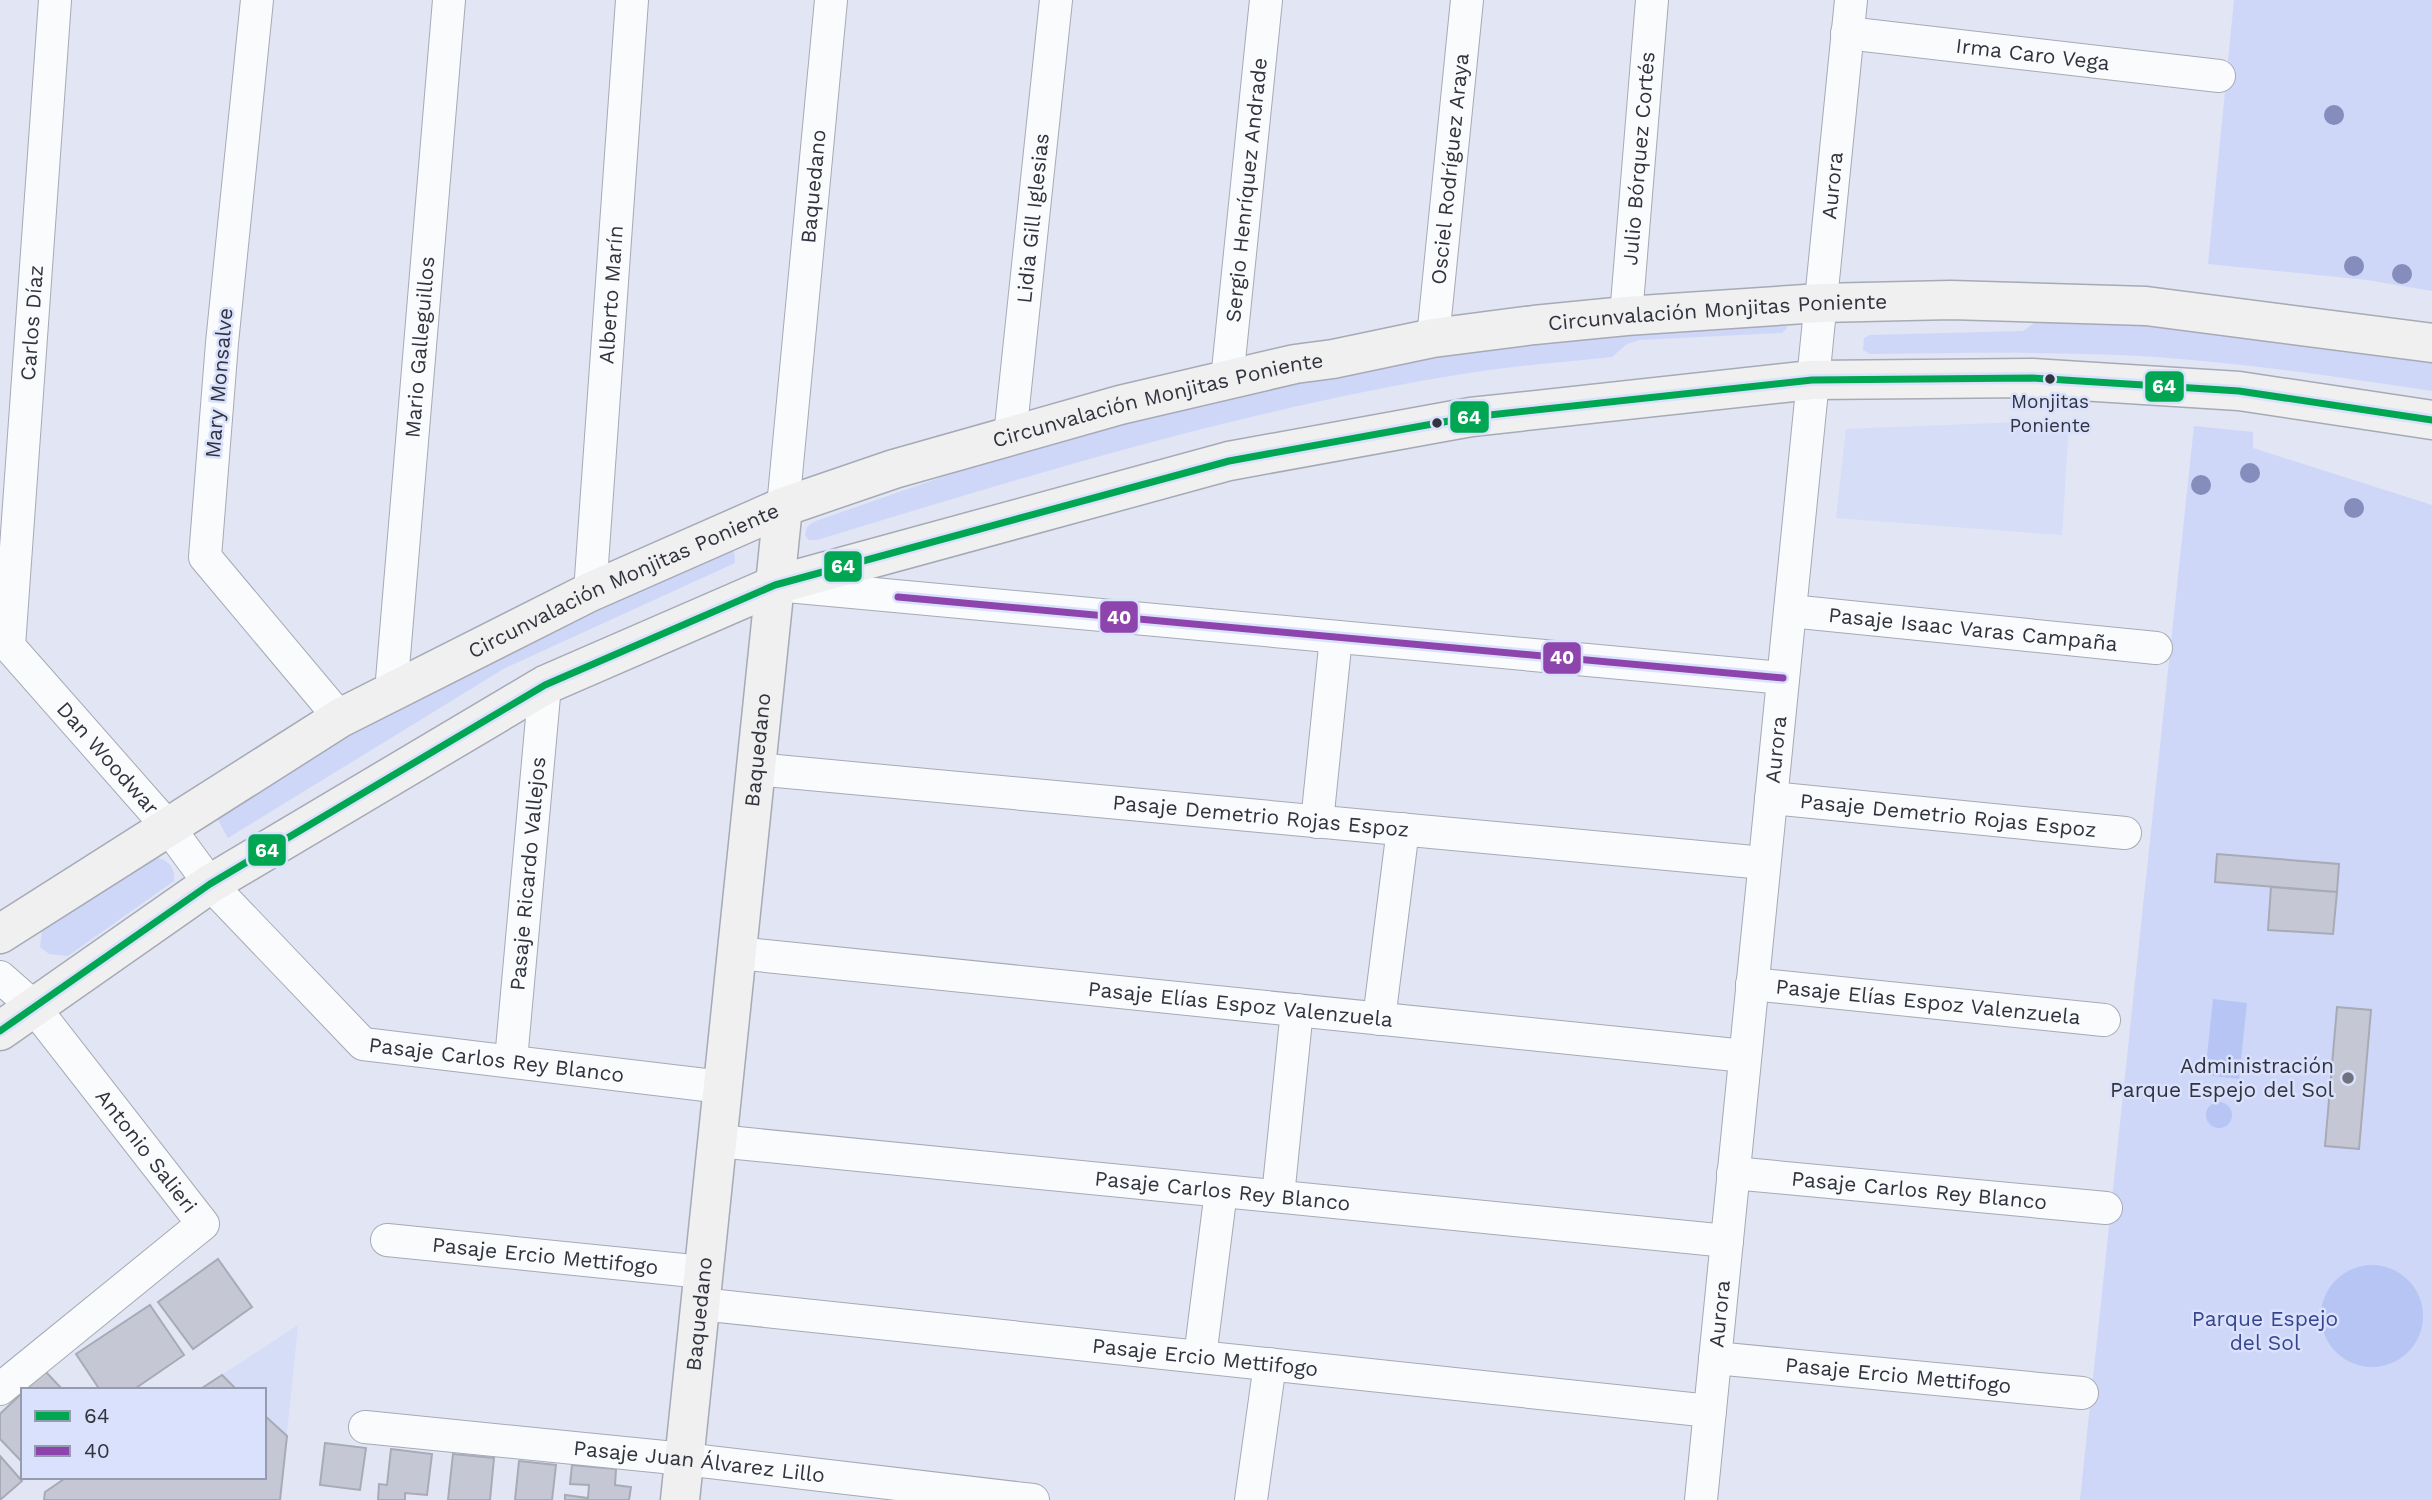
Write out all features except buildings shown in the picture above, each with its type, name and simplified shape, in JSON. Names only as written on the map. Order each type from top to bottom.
[{"type":"street","name":"Carlos Díaz","points":[[5,641],[55,0]]},
{"type":"street","name":"Mary Monsalve","points":[[257,0],[222,342],[205,557],[340,718]]},
{"type":"street","name":"Mario Galleguillos","points":[[391,692],[449,0]]},
{"type":"street","name":"Alberto Marín","points":[[590,592],[632,0]]},
{"type":"street","name":"Baquedano","points":[[680,1500],[783,507],[831,0]]},
{"type":"street","name":"Lidia Gill Iglesias","points":[[1010,436],[1056,0]]},
{"type":"street","name":"Sergio Henríquez Andrade","points":[[1227,380],[1266,0]]},
{"type":"street","name":"Osciel Rodríguez Araya","points":[[1433,338],[1467,0]]},
{"type":"street","name":"Julio Bórquez Cortés","points":[[1626,316],[1651,0]]},
{"type":"street","name":"Aurora","points":[[1701,1500],[1851,0]]},
{"type":"street","name":"Irma Caro Vega","points":[[1847,33],[2219,76]]},
{"type":"street","name":"Circunvalación Monjitas Poniente","points":[[0,934],[340,718],[590,592],[783,507],[894,469],[1120,405],[1296,364],[1433,338],[1626,316],[1820,303],[1951,300],[2146,306],[2432,343]]},
{"type":"street","points":[[0,1031],[210,884],[545,685],[775,585],[1228,461],[1471,417],[1812,380],[2032,378],[2239,391],[2432,420]]},
{"type":"street","points":[[775,585],[1783,678]]},
{"type":"street","name":"Pasaje Isaac Varas Campaña","points":[[1790,611],[2156,648]]},
{"type":"street","points":[[1317,822],[1336,637]]},
{"type":"street","name":"Dan Woodwar","points":[[5,641],[169,828],[210,884]]},
{"type":"street","name":"Pasaje Ricardo Vallejos","points":[[511,1060],[545,685]]},
{"type":"street","name":"Pasaje Demetrio Rojas Espoz","points":[[755,769],[1764,863]]},
{"type":"street","name":"Pasaje Demetrio Rojas Espoz","points":[[1771,798],[2125,833]]},
{"type":"street","points":[[1379,1019],[1403,829]]},
{"type":"street","name":"Pasaje Carlos Rey Blanco","points":[[210,884],[363,1044],[723,1087]]},
{"type":"street","name":"Pasaje Elías Espoz Valenzuela","points":[[737,953],[1745,1056]]},
{"type":"street","name":"Antonio Salieri","points":[[0,977],[33,1006],[203,1224],[0,1389]]},
{"type":"street","name":"Pasaje Elías Espoz Valenzuela","points":[[1752,984],[2104,1020]]},
{"type":"street","points":[[1278,1196],[1297,1010]]},
{"type":"street","name":"Pasaje Carlos Rey Blanco","points":[[717,1141],[1727,1241]]},
{"type":"street","name":"Pasaje Carlos Rey Blanco","points":[[1733,1173],[2106,1208]]},
{"type":"street","points":[[1200,1357],[1221,1191]]},
{"type":"street","name":"Pasaje Ercio Mettifogo","points":[[387,1240],[701,1288],[1200,1357],[1710,1411]]},
{"type":"street","name":"Pasaje Ercio Mettifogo","points":[[1715,1358],[2082,1393]]},
{"type":"street","points":[[1251,1500],[1270,1364]]},
{"type":"street","name":"Pasaje Juan Álvarez Lillo","points":[[365,1427],[1033,1500]]},
{"type":"shaded area","points":[[2069,420],[2062,535],[1836,518],[1846,429]]},
{"type":"shaded area","points":[[2213,999],[2247,1003],[2239,1079],[2205,1075]]},
{"type":"shaded area","points":[[2219,1102],[2228,1106],[2232,1115],[2228,1124],[2219,1128],[2210,1124],[2206,1115],[2210,1106]]},
{"type":"shaded area","points":[[2372,1265],[2391,1269],[2408,1280],[2419,1297],[2423,1316],[2419,1335],[2408,1352],[2391,1363],[2372,1367],[2353,1363],[2336,1352],[2325,1335],[2321,1316],[2325,1297],[2336,1280],[2353,1269]]},
{"type":"shaded area","points":[[298,1325],[280,1500],[44,1500],[45,1492],[64,1479],[266,1479],[266,1388],[202,1388]]},
{"type":"green space","points":[[2234,0],[2432,0],[2432,291],[2367,280],[2208,264]]},
{"type":"green space","points":[[2042,317],[2167,324],[2432,356],[2432,391],[2295,371],[2157,357],[2050,353],[1870,354],[1863,350],[1864,338],[1870,335],[2023,331]]},
{"type":"green space","points":[[1785,322],[1787,328],[1782,333],[1639,340],[1627,344],[1612,357],[1475,372],[1308,404],[1143,444],[817,540],[809,540],[805,535],[807,527],[813,522],[948,475],[957,471],[962,460],[1475,341]]},
{"type":"green space","name":"Parque Espejo del Sol","points":[[2194,426],[2253,432],[2253,448],[2432,505],[2432,1500],[2080,1500]]},
{"type":"green space","points":[[733,533],[735,563],[505,668],[228,838],[213,811],[309,753]]},
{"type":"green space","points":[[151,857],[161,859],[172,867],[174,881],[68,956],[49,954],[40,947],[42,930]]},
{"type":"transit line","name":"64","points":[[0,1031],[210,884],[545,685],[775,585],[1229,461],[1471,417],[1812,380],[2032,378],[2239,391],[2432,420]]},
{"type":"transit line","name":"40","points":[[898,597],[1783,678]]},
{"type":"place","name":"Monjitas Poniente","points":[[2050,379]]},
{"type":"place","name":"Administración Parque Espejo del Sol","points":[[2348,1078]]}]
